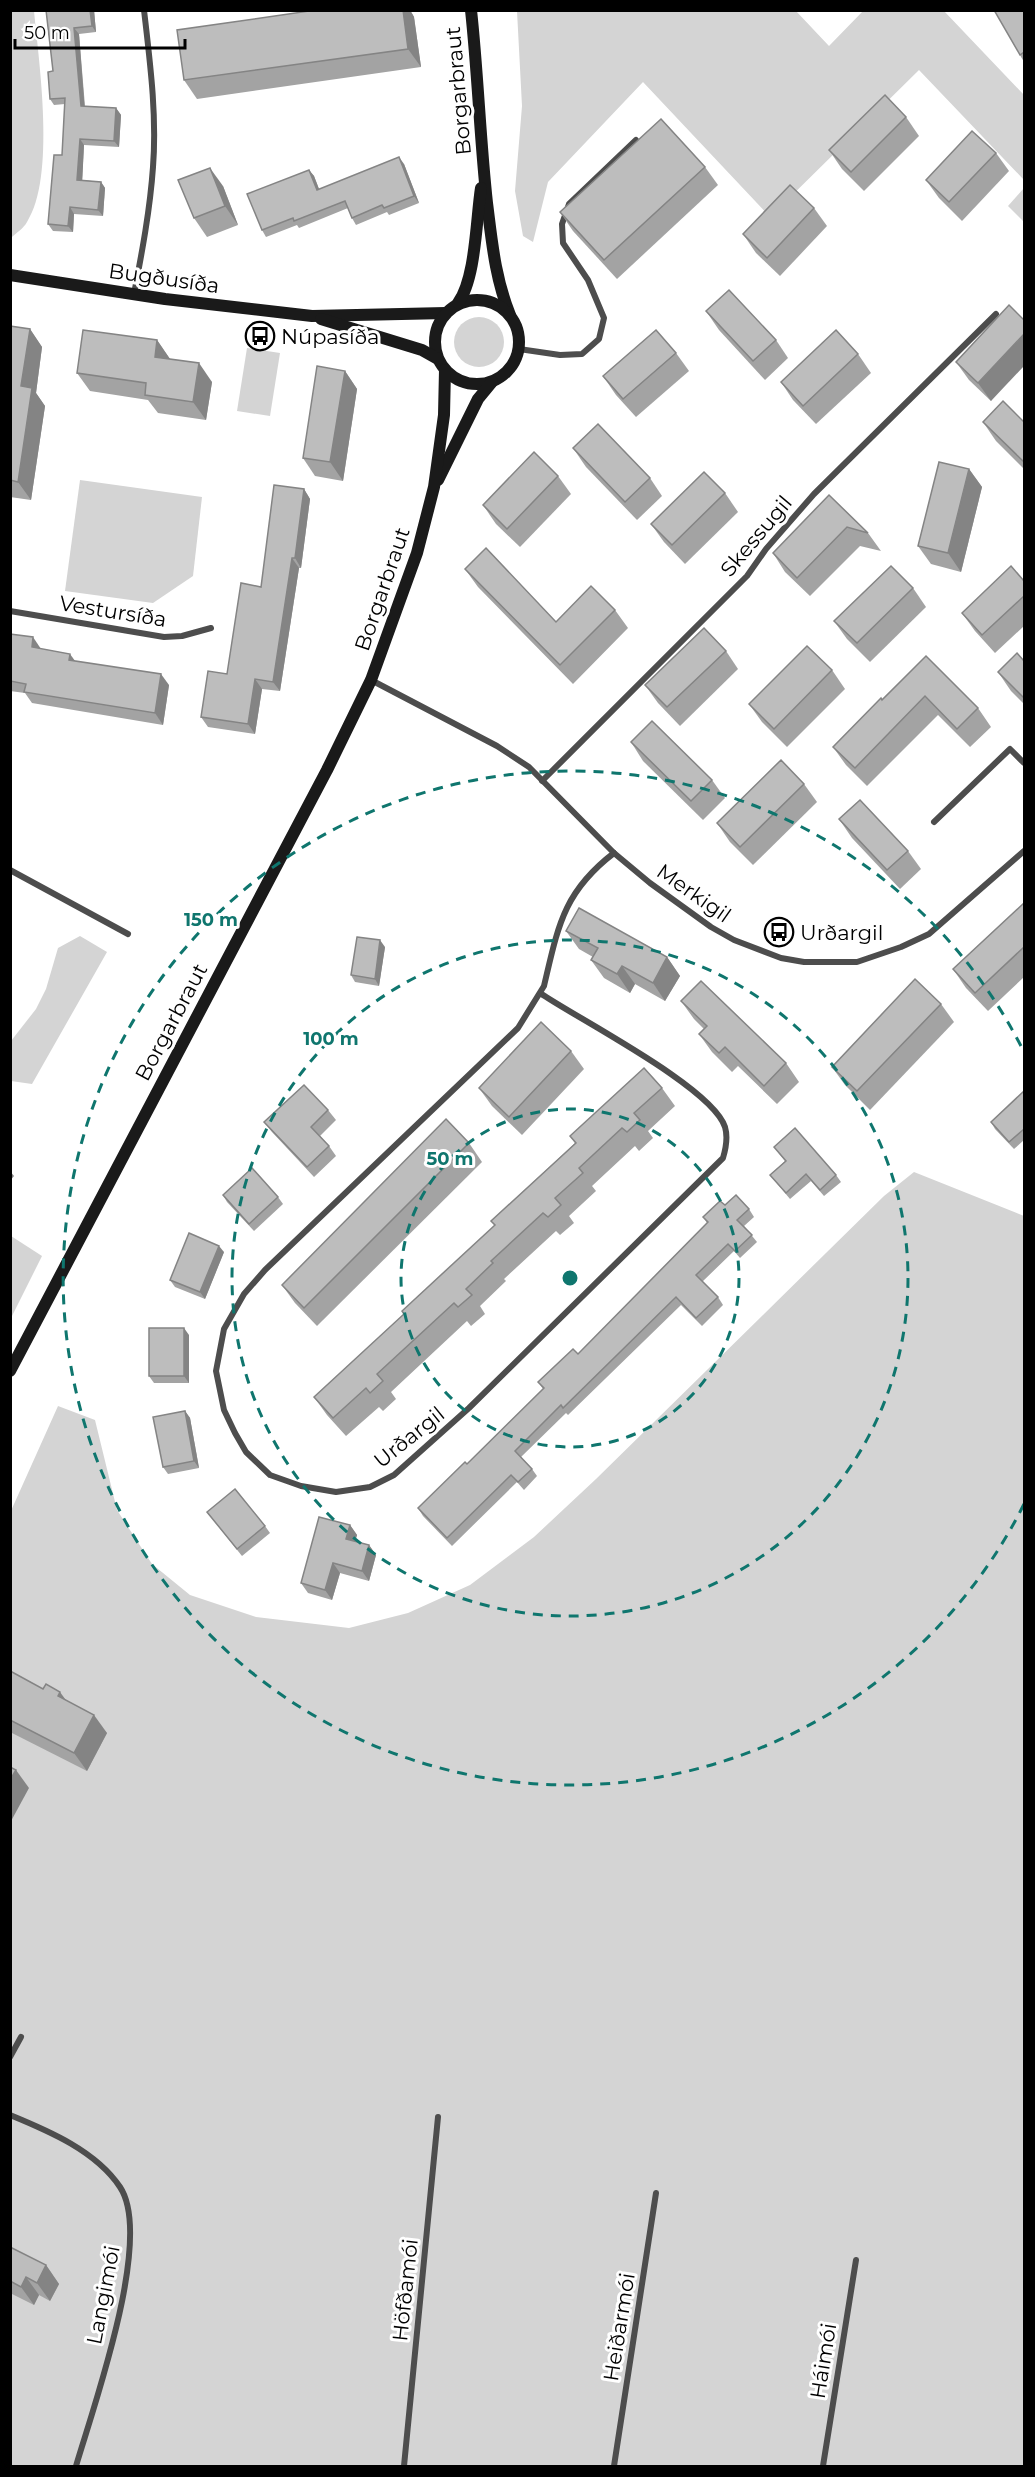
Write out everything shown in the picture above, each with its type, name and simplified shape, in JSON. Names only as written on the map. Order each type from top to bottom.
[{"type":"street","points":[[134,294],[148,227],[154,164],[151,79],[144,10]]},
{"type":"street","name":"Borgarbraut","points":[[471,10],[494,267],[510,315]]},
{"type":"street","points":[[519,350],[560,355],[582,354],[599,339],[604,318],[588,280],[563,243],[561,224],[569,204],[636,140]]},
{"type":"street","name":"Borgarbraut","points":[[458,303],[466,289],[470,272],[484,169]]},
{"type":"street","name":"Bugðusíða","points":[[10,275],[134,294],[312,316],[446,313]]},
{"type":"street","points":[[472,299],[486,300],[500,305],[517,325],[520,337],[519,350],[514,363],[504,375],[492,382],[466,383],[454,378],[445,370],[438,359],[435,335],[446,313],[458,303],[472,299]]},
{"type":"street","name":"Skessugil","points":[[542,781],[747,576],[766,549],[814,494],[996,314]]},
{"type":"street","name":"Bugðusíða","points":[[312,316],[422,350],[438,359]]},
{"type":"street","name":"Borgarbraut","points":[[10,1371],[327,770],[371,680],[417,554],[434,486],[444,415],[445,370]]},
{"type":"street","name":"Borgarbraut","points":[[434,486],[478,399],[492,382]]},
{"type":"street","name":"Vestursíða","points":[[10,611],[164,638],[211,628]]},
{"type":"street","name":"Merkigil","points":[[371,680],[497,746],[529,767],[614,853],[650,883],[711,927],[734,940],[781,958],[834,963],[857,962],[880,956],[929,934],[1024,852]]},
{"type":"street","points":[[934,822],[1010,749],[1024,763]]},
{"type":"street","name":"Urðargil","points":[[540,993],[654,1061],[702,1098],[724,1125],[726,1144],[723,1158],[469,1408],[394,1475],[370,1487],[336,1492],[302,1486],[270,1474],[246,1452],[224,1410],[216,1371],[224,1329],[231,1315],[244,1294],[265,1270],[518,1028],[544,986],[566,906],[594,868],[614,853]]},
{"type":"street","points":[[10,870],[128,934]]},
{"type":"street","points":[[10,2057],[21,2037]]},
{"type":"street","name":"Langimói","points":[[10,2115],[38,2126],[80,2149],[99,2165],[121,2188],[131,2224],[128,2269],[121,2310],[76,2466]]},
{"type":"street","name":"Höfðamói","points":[[404,2466],[438,2117]]},
{"type":"street","name":"Heiðarmói","points":[[614,2466],[656,2193]]},
{"type":"street","name":"Háimói","points":[[823,2466],[856,2260]]},
{"type":"shaded area","points":[[11,10],[34,11],[42,89],[43,149],[36,202],[26,224],[11,238]]},
{"type":"shaded area","points":[[517,11],[796,11],[829,46],[863,11],[944,11],[1024,95],[1024,180],[919,70],[770,217],[643,82],[548,182],[533,242],[523,236],[515,191],[522,106]]},
{"type":"shaded area","points":[[1024,188],[1024,222],[1008,206]]},
{"type":"shaded area","points":[[479,317],[493,321],[500,328],[504,342],[500,356],[493,363],[479,367],[465,363],[458,356],[454,342],[458,328],[465,321]]},
{"type":"shaded area","points":[[247,348],[280,353],[270,416],[237,411]]},
{"type":"shaded area","points":[[80,480],[202,497],[193,576],[153,603],[65,591]]},
{"type":"shaded area","points":[[80,936],[107,952],[32,1084],[11,1081],[11,1041],[36,1009],[46,989],[58,948]]},
{"type":"shaded area","points":[[914,1172],[1024,1216],[1024,2466],[11,2466],[10,1513],[58,1406],[95,1420],[117,1510],[152,1564],[190,1595],[256,1617],[349,1628],[408,1613],[470,1585],[534,1537],[884,1196]]},
{"type":"shaded area","points":[[11,1236],[42,1256],[11,1318]]},
{"type":"building","points":[[46,10],[90,10],[92,26],[74,28],[81,106],[116,108],[114,141],[80,139],[77,180],[101,182],[98,210],[70,207],[68,226],[48,224],[54,155],[62,155],[65,98],[50,99],[48,72],[53,71]]},
{"type":"building","points":[[316,10],[403,10],[408,49],[184,80],[177,30]]},
{"type":"building","points":[[994,10],[1024,10],[1024,52],[1020,55]]},
{"type":"building","points":[[885,95],[906,117],[851,172],[829,150]]},
{"type":"building","points":[[661,119],[705,167],[604,260],[560,212]]},
{"type":"building","points":[[972,131],[996,153],[949,202],[926,180]]},
{"type":"building","points":[[399,157],[414,196],[384,208],[382,205],[352,218],[345,201],[294,221],[293,218],[262,230],[247,194],[309,170],[317,190]]},
{"type":"building","points":[[210,168],[225,206],[194,218],[178,180]]},
{"type":"building","points":[[790,185],[814,208],[767,258],[743,234]]},
{"type":"building","points":[[729,290],[776,340],[753,361],[706,311]]},
{"type":"building","points":[[1009,305],[1024,320],[1024,334],[978,383],[956,362]]},
{"type":"building","points":[[10,326],[30,329],[21,386],[32,388],[18,482],[10,480]]},
{"type":"building","points":[[83,330],[157,340],[155,357],[199,363],[193,402],[145,395],[146,383],[77,373]]},
{"type":"building","points":[[656,330],[676,353],[623,399],[603,376]]},
{"type":"building","points":[[836,330],[858,354],[803,406],[781,382]]},
{"type":"building","points":[[317,366],[345,371],[330,462],[303,458]]},
{"type":"building","points":[[1003,401],[1024,422],[1024,462],[983,422]]},
{"type":"building","points":[[598,424],[650,478],[625,502],[573,448]]},
{"type":"building","points":[[534,452],[558,476],[507,529],[483,505]]},
{"type":"building","points":[[939,462],[969,469],[948,553],[918,546]]},
{"type":"building","points":[[704,472],[725,493],[672,545],[651,524]]},
{"type":"building","points":[[274,485],[304,489],[295,558],[292,558],[273,682],[255,679],[248,724],[201,717],[208,671],[227,674],[241,583],[261,587]]},
{"type":"building","points":[[829,495],[868,533],[847,527],[797,578],[773,553]]},
{"type":"building","points":[[486,548],[556,622],[591,586],[615,610],[560,665],[465,569]]},
{"type":"building","points":[[891,566],[913,588],[857,643],[834,621]]},
{"type":"building","points":[[1011,566],[1024,581],[1024,596],[982,635],[962,613]]},
{"type":"building","points":[[704,628],[726,651],[667,707],[645,685]]},
{"type":"building","points":[[10,634],[33,637],[32,647],[70,654],[69,660],[161,674],[155,713],[24,692],[26,684],[10,681]]},
{"type":"building","points":[[807,646],[832,670],[774,729],[749,704]]},
{"type":"building","points":[[1017,653],[1024,661],[1024,698],[998,672]]},
{"type":"building","points":[[926,656],[978,708],[957,729],[925,696],[855,768],[833,747]]},
{"type":"building","points":[[652,721],[712,780],[691,801],[631,742]]},
{"type":"building","points":[[781,760],[804,784],[740,847],[717,823]]},
{"type":"building","points":[[860,800],[908,851],[887,870],[839,819]]},
{"type":"building","points":[[1024,903],[1024,947],[975,993],[953,969]]},
{"type":"building","points":[[579,908],[667,957],[653,983],[622,966],[617,974],[591,960],[598,948],[566,931]]},
{"type":"building","points":[[357,937],[380,940],[375,979],[351,975]]},
{"type":"building","points":[[915,979],[941,1004],[857,1091],[832,1067]]},
{"type":"building","points":[[701,981],[786,1063],[764,1086],[725,1047],[719,1053],[699,1034],[707,1026],[681,1001]]},
{"type":"building","points":[[541,1022],[571,1051],[509,1117],[479,1088]]},
{"type":"building","points":[[644,1068],[662,1088],[634,1113],[640,1120],[627,1132],[622,1128],[579,1168],[583,1173],[555,1198],[561,1205],[548,1217],[543,1213],[491,1261],[493,1263],[466,1289],[472,1295],[458,1307],[454,1303],[377,1374],[383,1381],[370,1393],[366,1388],[333,1418],[314,1397],[404,1314],[402,1311],[495,1225],[491,1221],[576,1143],[570,1136]]},
{"type":"building","points":[[304,1085],[328,1110],[311,1127],[329,1146],[307,1167],[264,1122]]},
{"type":"building","points":[[1024,1091],[1024,1129],[1009,1142],[991,1122]]},
{"type":"building","points":[[446,1119],[469,1143],[304,1308],[282,1285]]},
{"type":"building","points":[[795,1128],[836,1175],[820,1190],[806,1174],[786,1193],[770,1175],[786,1161],[774,1147]]},
{"type":"building","points":[[252,1168],[278,1197],[249,1224],[223,1195]]},
{"type":"building","points":[[736,1195],[749,1209],[737,1220],[752,1235],[735,1251],[728,1244],[696,1275],[718,1297],[696,1318],[676,1297],[563,1408],[561,1405],[515,1451],[532,1469],[518,1482],[511,1475],[447,1538],[418,1508],[465,1462],[467,1464],[544,1388],[538,1382],[573,1349],[578,1354],[708,1222],[703,1217],[720,1201],[725,1205]]},
{"type":"building","points":[[189,1233],[219,1246],[200,1292],[170,1280]]},
{"type":"building","points":[[149,1328],[184,1328],[184,1376],[149,1376]]},
{"type":"building","points":[[185,1411],[194,1461],[163,1467],[153,1417]]},
{"type":"building","points":[[235,1489],[265,1526],[237,1549],[207,1512]]},
{"type":"building","points":[[319,1517],[350,1525],[346,1539],[369,1545],[362,1571],[333,1563],[325,1590],[301,1583]]},
{"type":"building","points":[[12,1672],[43,1689],[46,1684],[60,1692],[58,1696],[94,1715],[74,1753],[10,1720],[10,1674]]},
{"type":"building","points":[[10,1767],[16,1770],[10,1780]]},
{"type":"building","points":[[10,2247],[46,2265],[37,2283],[26,2277],[21,2287],[10,2281]]},
{"type":"place","name":"Núpasíða","points":[[260,336]]},
{"type":"place","name":"Urðargil","points":[[779,932]]}]
